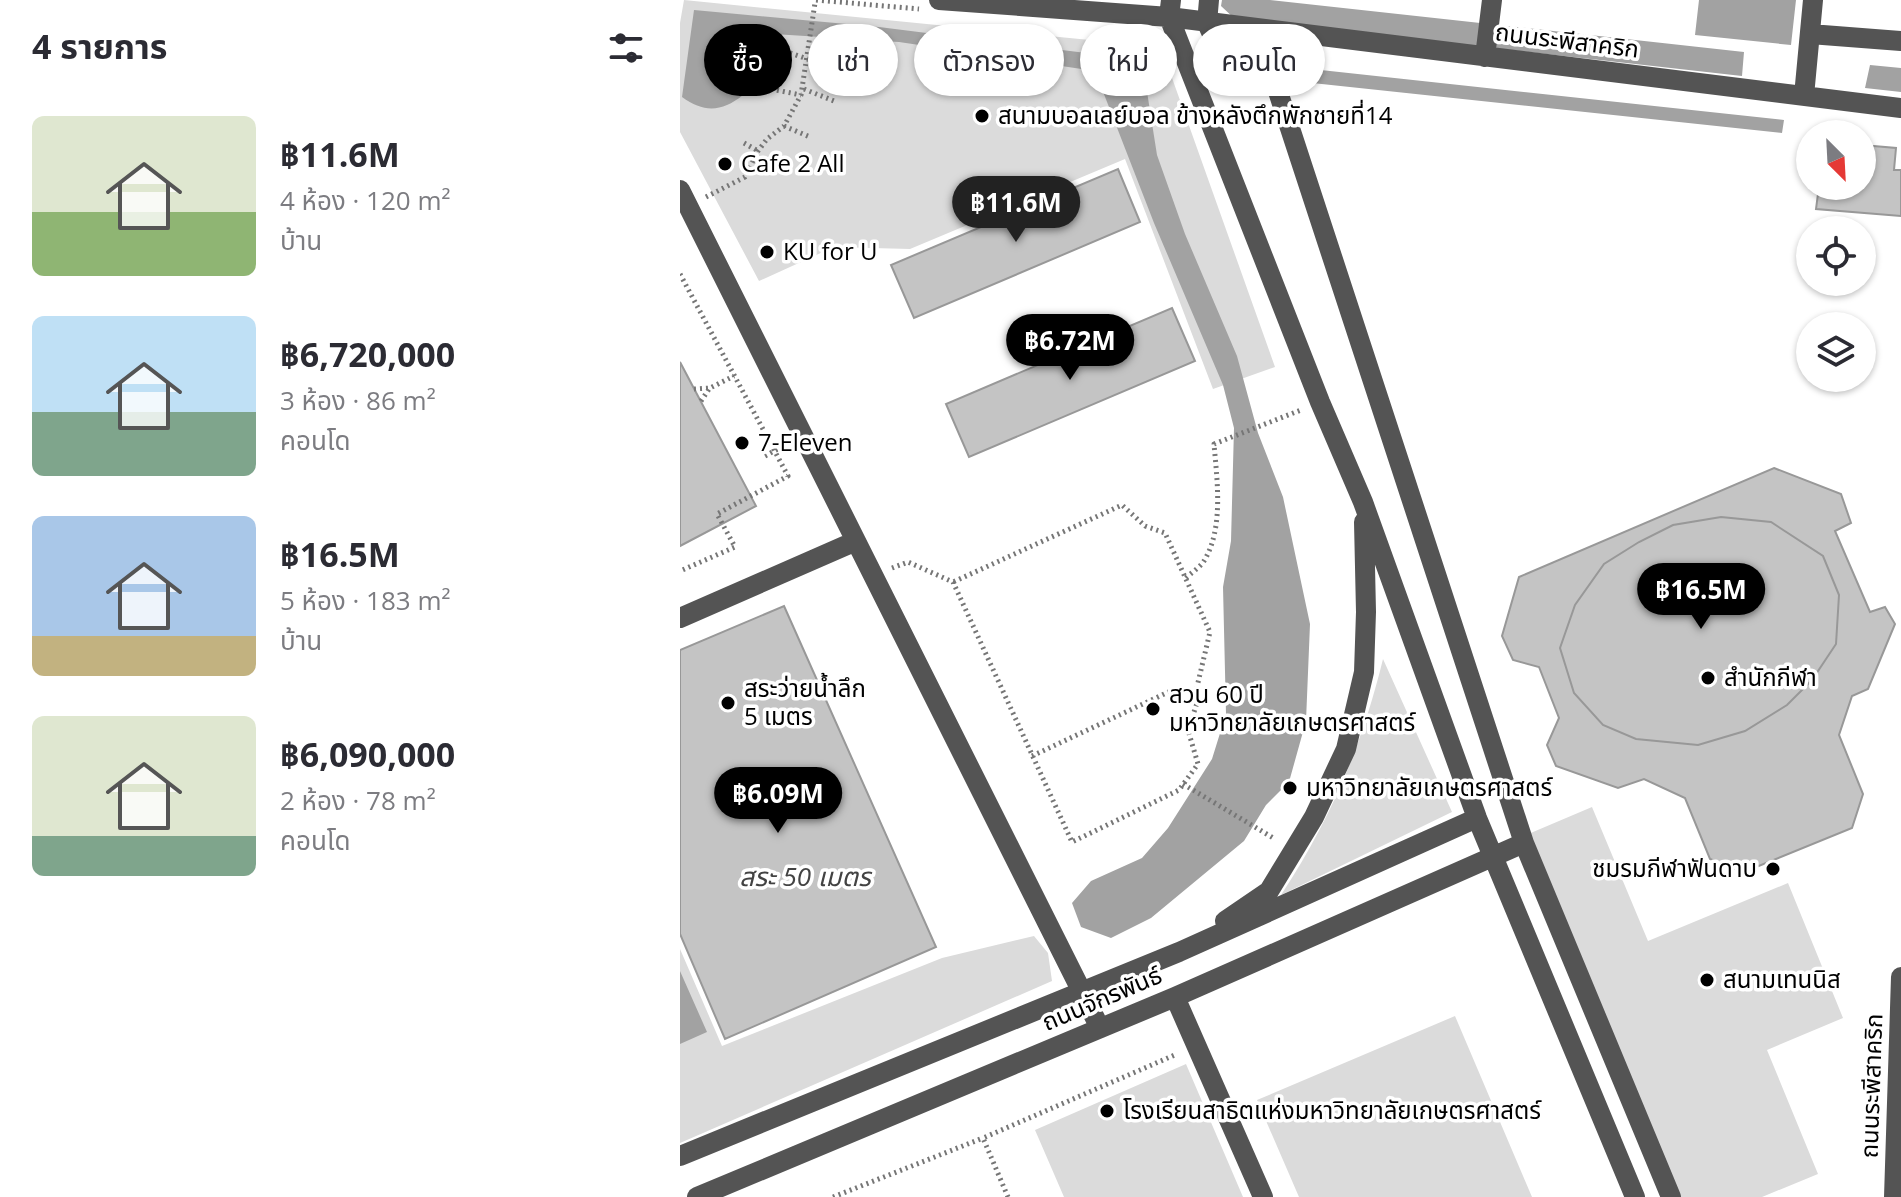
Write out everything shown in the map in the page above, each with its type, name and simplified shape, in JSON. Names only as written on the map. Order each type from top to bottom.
[{"type":"street","name":"ถนนระพีสาคริก","points":[[939,0],[1170,8],[1207,23],[1486,53],[1901,108]]},
{"type":"street","points":[[1209,0],[1207,23],[1212,34],[1269,64],[1524,843],[1671,1197]]},
{"type":"street","points":[[1804,96],[1813,0]]},
{"type":"street","points":[[1170,8],[1320,402],[1363,502],[1477,818],[1635,1197]]},
{"type":"street","points":[[1486,53],[1491,8]]},
{"type":"street","points":[[1810,34],[1901,41]]},
{"type":"street","points":[[684,199],[1100,1028]]},
{"type":"street","points":[[1179,952],[1269,891],[1314,817],[1346,749],[1364,672],[1363,502]]},
{"type":"street","points":[[680,618],[856,541]]},
{"type":"street","name":"ถนนจักรพันธ์","points":[[680,1156],[1179,952],[1477,818]]},
{"type":"street","name":"ถนนจักรพันธ์","points":[[697,1197],[1175,997],[1524,843]]},
{"type":"street","name":"ถนนระพีสาคริก","points":[[1894,1197],[1901,977]]},
{"type":"street","points":[[1175,997],[1263,1197]]},
{"type":"path","points":[[812,24],[815,3]]},
{"type":"path","points":[[684,199],[745,177],[767,139],[784,126],[803,92],[808,59],[792,54]]},
{"type":"path","points":[[792,91],[834,101]]},
{"type":"path","points":[[784,126],[810,137]]},
{"type":"path","points":[[744,143],[758,151]]},
{"type":"path","points":[[680,274],[788,476],[717,514],[735,547],[680,571]]},
{"type":"path","points":[[694,389],[710,388],[734,376]]},
{"type":"path","points":[[701,401],[710,388]]},
{"type":"path","points":[[1186,578],[1204,562],[1215,533],[1217,493],[1214,444],[1320,402]]},
{"type":"path","points":[[765,456],[774,451]]},
{"type":"path","points":[[873,576],[908,562],[953,582],[1072,842],[1185,786],[1198,764],[1188,730],[1197,703],[1196,691],[1210,632],[1165,533],[1145,526],[1122,505],[953,582]]},
{"type":"path","points":[[1032,756],[1177,688],[1196,691]]},
{"type":"path","points":[[1185,786],[1259,830]]},
{"type":"path","points":[[833,1197],[983,1138],[1197,1046]]},
{"type":"path","points":[[983,1138],[1008,1197]]},
{"type":"shaded area","points":[[684,0],[928,24],[914,24],[914,96],[1064,96],[1064,37],[1080,39],[1080,96],[1177,96],[1177,92],[1275,367],[1213,389],[1125,159],[910,249],[834,247],[759,281],[680,132],[680,23]]},
{"type":"shaded area","points":[[1222,0],[1270,0],[1744,52],[1742,76],[1325,29],[1325,24],[1279,24],[1235,19],[1221,6]]},
{"type":"shaded area","points":[[1699,0],[1796,0],[1791,45],[1695,35]]},
{"type":"shaded area","points":[[694,10],[846,24],[808,24],[808,36],[792,35],[792,24],[704,24],[704,96],[742,96],[728,105],[713,108],[698,106],[682,97]]},
{"type":"shaded area","points":[[898,29],[914,31],[914,44],[899,42]]},
{"type":"shaded area","points":[[1064,50],[1080,52],[1080,69],[1064,66]]},
{"type":"shaded area","points":[[1870,65],[1901,68],[1901,92],[1865,88]]},
{"type":"shaded area","points":[[1325,70],[1784,120],[1782,133],[1325,84]]},
{"type":"shaded area","points":[[1105,96],[1148,96],[1157,155],[1185,234],[1237,356],[1258,433],[1283,497],[1310,624],[1306,721],[1289,782],[1266,805],[1244,841],[1151,918],[1111,938],[1081,927],[1072,903],[1091,881],[1142,858],[1168,828],[1212,759],[1226,714],[1223,587],[1231,541],[1234,428],[1223,385],[1154,223]]},
{"type":"shaded area","points":[[1383,659],[1452,812],[1281,895],[1315,839],[1342,782],[1365,722]]},
{"type":"shaded area","name":"สนามเทนนิส","points":[[1592,807],[1648,941],[1788,883],[1843,1018],[1767,1050],[1818,1174],[1762,1197],[1676,1197],[1526,835]]},
{"type":"shaded area","points":[[1034,936],[1048,953],[1052,981],[680,1143],[680,949],[722,1046],[942,958]]},
{"type":"shaded area","points":[[680,971],[707,1032],[680,1044]]},
{"type":"shaded area","points":[[1455,1016],[1532,1197],[1299,1197],[1257,1100]]},
{"type":"shaded area","points":[[1186,1064],[1243,1197],[1064,1197],[1035,1130]]},
{"type":"building","points":[[1876,146],[1896,148],[1894,170],[1901,170],[1901,216],[1816,209],[1817,200],[1876,200]]},
{"type":"building","points":[[1118,169],[1140,222],[914,318],[891,265]]},
{"type":"building","points":[[1172,308],[1195,361],[969,457],[946,404]]},
{"type":"building","points":[[680,362],[756,506],[680,546]]},
{"type":"building","name":"สำนักกีฬา","points":[[1774,468],[1841,494],[1851,523],[1835,531],[1870,612],[1885,607],[1895,624],[1868,689],[1852,696],[1839,735],[1863,794],[1852,828],[1744,872],[1710,859],[1685,798],[1644,779],[1618,788],[1556,766],[1547,745],[1559,718],[1539,667],[1513,660],[1502,636],[1519,577]]},
{"type":"building","name":"สำนักกีฬา","points":[[1721,517],[1771,522],[1823,556],[1839,595],[1836,644],[1812,680],[1787,705],[1745,731],[1698,745],[1636,739],[1603,725],[1574,693],[1560,648],[1575,605],[1604,564],[1639,542],[1673,525]]},
{"type":"building","points":[[784,606],[936,947],[725,1039],[680,934],[680,650]]},
{"type":"place","name":"สนามบอลเลย์บอล ข้างหลังตึกพักชายที่14","points":[[982,116]]},
{"type":"place","name":"Cafe 2 All","points":[[725,164]]},
{"type":"place","name":"KU for U","points":[[767,252]]},
{"type":"place","name":"7-Eleven","points":[[742,443]]},
{"type":"place","name":"สำนักกีฬา","points":[[1708,678]]},
{"type":"place","name":"สระว่ายน้ำลึก 5 เมตร","points":[[728,703]]},
{"type":"place","name":"สวน 60 ปี มหาวิทยาลัยเกษตรศาสตร์","points":[[1153,709]]},
{"type":"place","name":"มหาวิทยาลัยเกษตรศาสตร์","points":[[1290,788]]},
{"type":"place","name":"ชมรมกีฬาฟันดาบ","points":[[1773,869]]},
{"type":"place","name":"สนามเทนนิส","points":[[1707,980]]},
{"type":"place","name":"โรงเรียนสาธิตแห่งมหาวิทยาลัยเกษตรศาสตร์","points":[[1107,1111]]},
{"type":"water label","name":"สระ 50 เมตร","points":[[805,877]]}]
